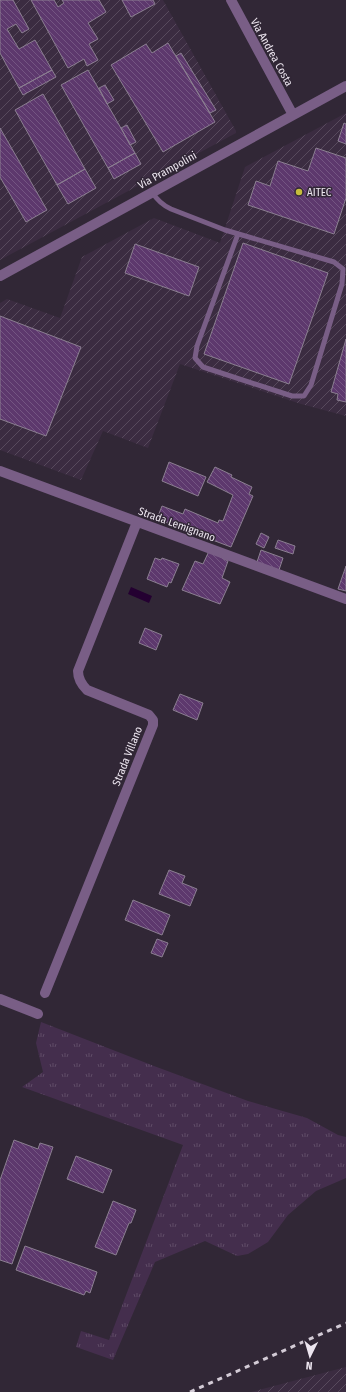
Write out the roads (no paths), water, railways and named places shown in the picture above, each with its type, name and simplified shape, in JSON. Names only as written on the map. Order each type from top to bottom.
[{"type":"street","name":"Via Andrea Costa","points":[[230,0],[293,115]]},
{"type":"street","name":"Via Prampolini","points":[[0,276],[346,86]]},
{"type":"street","name":"Strada Lemignano","points":[[0,471],[346,599]]},
{"type":"street","name":"Strada Villano","points":[[46,993],[153,725],[153,720],[149,715],[87,690],[78,678],[78,671],[137,522]]},
{"type":"street","points":[[0,999],[38,1014]]},
{"type":"lane","points":[[152,192],[157,200],[171,210],[238,234],[334,262],[343,269],[342,284],[311,385],[304,396],[292,396],[203,367],[195,358],[197,346],[238,234]]},
{"type":"railway","points":[[190,1392],[346,1323]]},
{"type":"place","name":"AITEC","points":[[299,192]]}]
